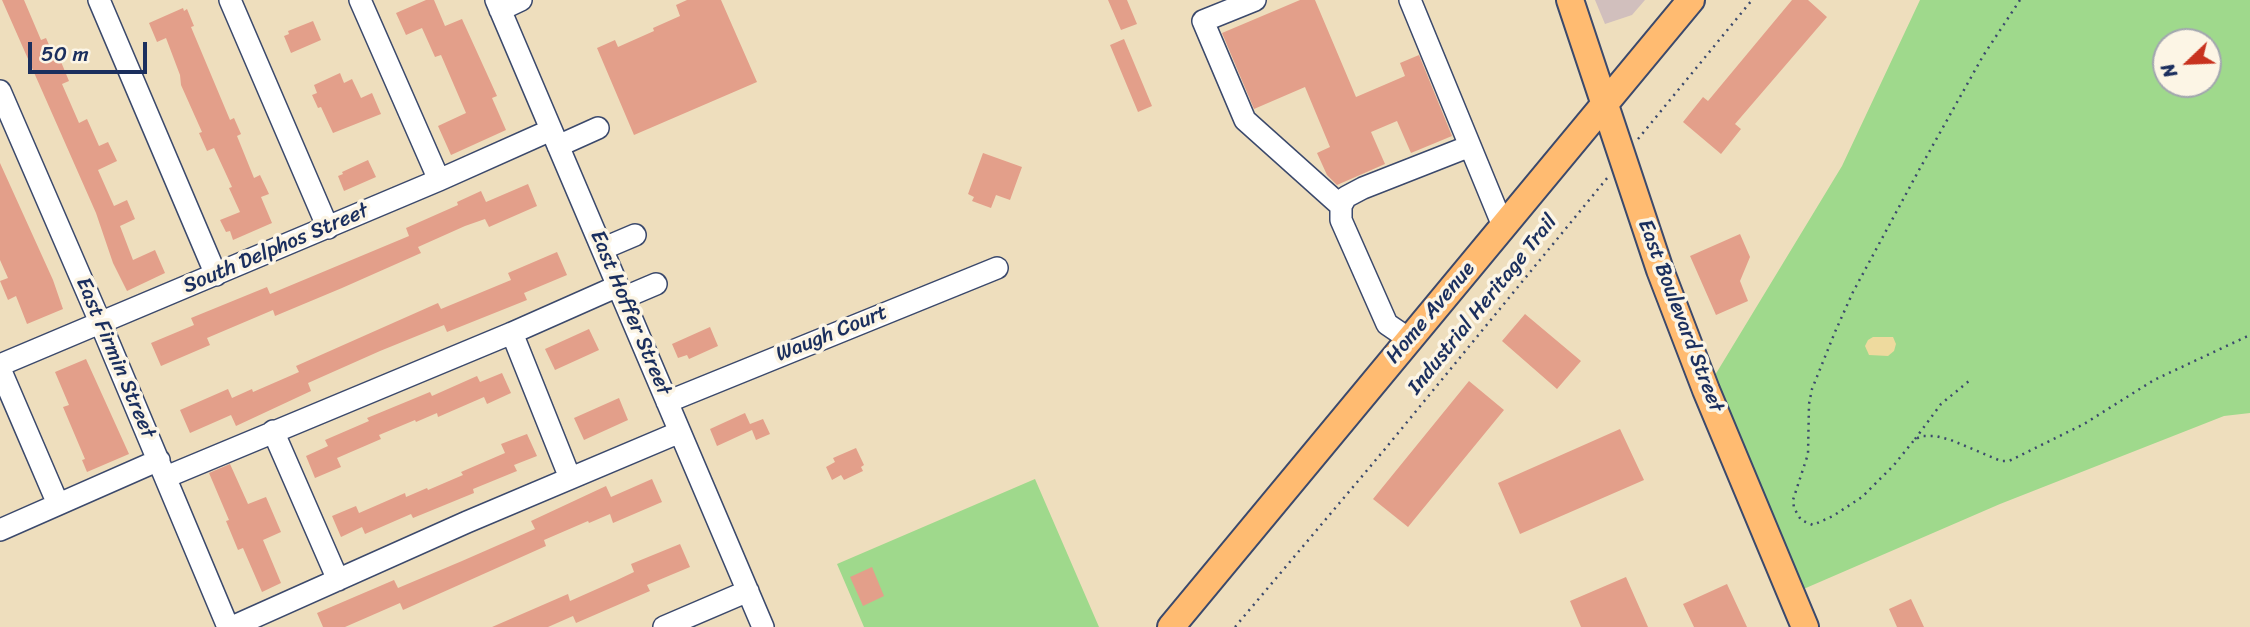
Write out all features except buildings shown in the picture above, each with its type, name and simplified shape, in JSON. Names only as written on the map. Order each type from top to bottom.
[{"type":"main road","name":"East Boulevard Street","points":[[1570,0],[1660,270],[1706,390],[1805,627]]},
{"type":"main road","name":"Home Avenue","points":[[1171,627],[1691,0]]},
{"type":"street","points":[[99,0],[216,275]]},
{"type":"street","points":[[230,0],[328,228]]},
{"type":"street","points":[[360,0],[439,180]]},
{"type":"street","points":[[498,5],[521,0]]},
{"type":"street","points":[[1255,0],[1231,5],[1203,21],[1245,120],[1341,206]]},
{"type":"street","points":[[1410,0],[1503,226]]},
{"type":"street","name":"East Hoffer Street","points":[[498,5],[763,627]]},
{"type":"street","name":"East Firmin Street","points":[[0,91],[230,627]]},
{"type":"street","name":"South Delphos Street","points":[[0,367],[100,322],[439,180],[554,138],[598,128]]},
{"type":"street","points":[[1409,339],[1387,324],[1341,220],[1341,206],[1346,197],[1363,188],[1470,146]]},
{"type":"street","points":[[602,249],[635,234]]},
{"type":"street","name":"Waugh Court","points":[[667,402],[997,268]]},
{"type":"street","points":[[0,530],[58,504],[273,432],[512,333],[620,292],[656,284]]},
{"type":"street","points":[[512,333],[570,478]]},
{"type":"street","points":[[0,367],[58,504]]},
{"type":"street","points":[[273,432],[338,580]]},
{"type":"street","points":[[230,627],[680,432]]},
{"type":"street","points":[[664,627],[748,591]]},
{"type":"path","name":"Industrial Heritage Trail","points":[[1235,627],[1385,449],[1752,0]]},
{"type":"path","points":[[1969,382],[1941,404],[1894,465],[1862,497],[1813,526],[1796,514],[1793,500],[1808,454],[1812,389],[1835,332],[1859,280],[1983,55],[2020,0]]},
{"type":"path","points":[[1915,439],[1936,436],[2001,461],[2010,461],[2084,424],[2154,380],[2250,335]]},
{"type":"shaded area","points":[[1595,0],[1645,0],[1632,15],[1605,24]]},
{"type":"green space","points":[[1920,0],[2250,0],[2250,413],[2224,416],[2000,504],[1792,594],[1706,390],[1842,166]]},
{"type":"green space","points":[[1035,479],[1099,627],[864,627],[837,564]]},
{"type":"sand","points":[[1873,337],[1893,337],[1896,344],[1894,351],[1888,356],[1869,355],[1865,346]]}]
